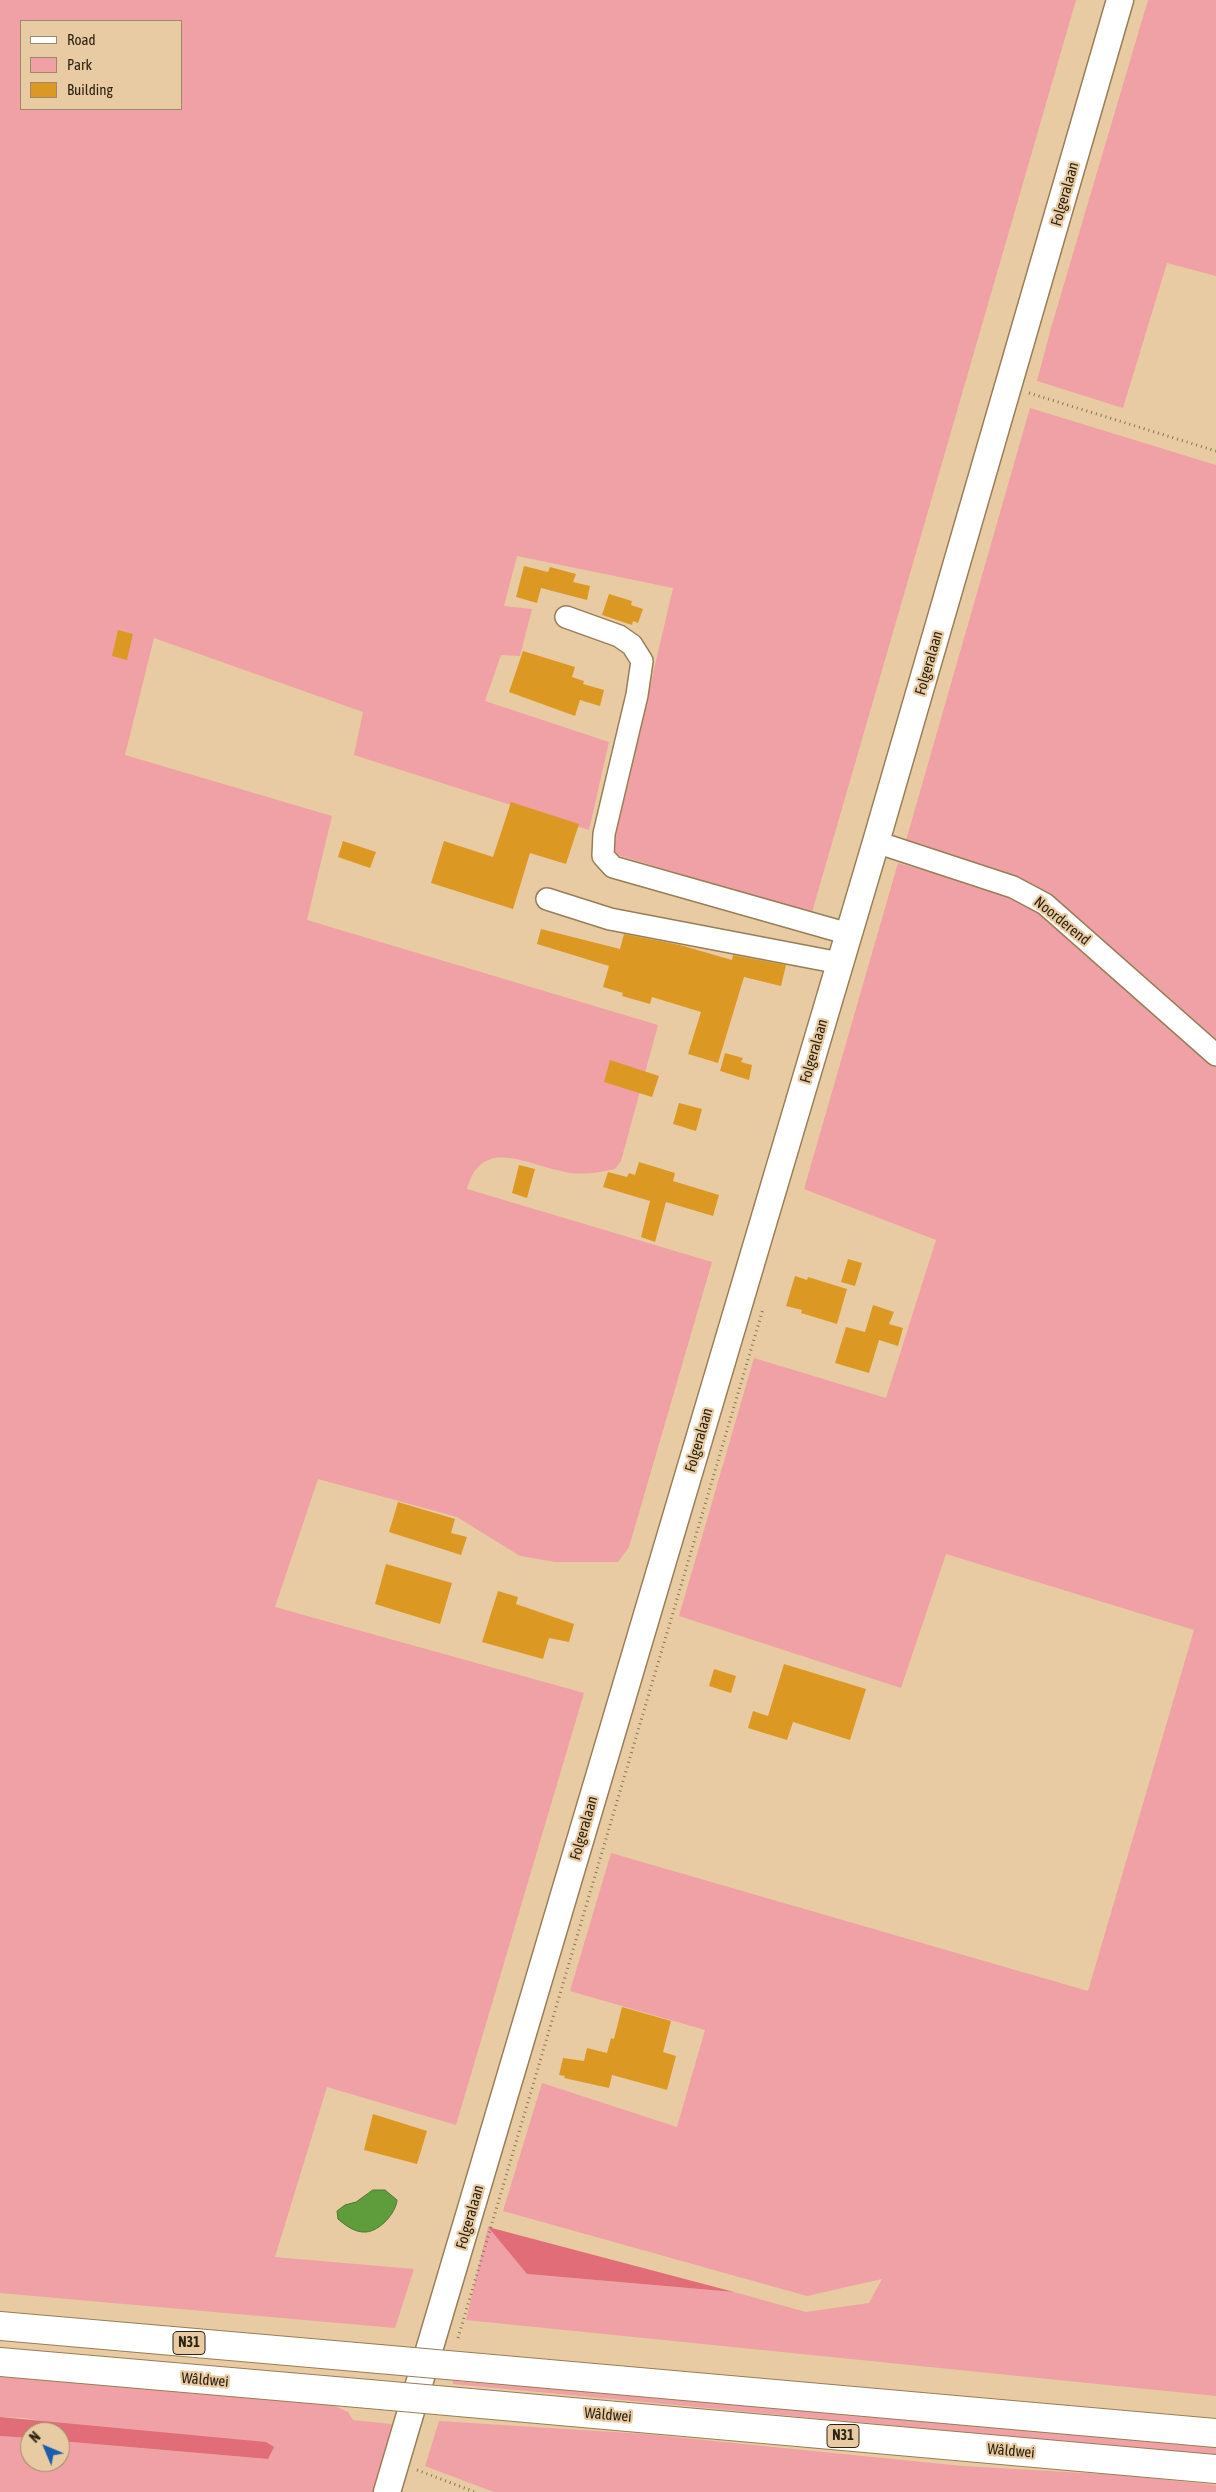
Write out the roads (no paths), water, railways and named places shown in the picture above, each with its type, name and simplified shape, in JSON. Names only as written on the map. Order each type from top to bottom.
[{"type":"highway","name":"N31","points":[[0,2326],[1216,2433]]},
{"type":"highway","name":"Wâldwei","points":[[0,2362],[1216,2469]]},
{"type":"main road","name":"Folgeralaan","points":[[387,2492],[1010,387],[1120,0]]},
{"type":"street","points":[[566,617],[620,636],[632,645],[642,661],[637,695],[604,834],[603,856],[613,867],[849,934]]},
{"type":"street","name":"Noorderend","points":[[876,842],[1013,887],[1034,896],[1216,1055]]},
{"type":"street","points":[[547,899],[610,919],[840,963]]}]
